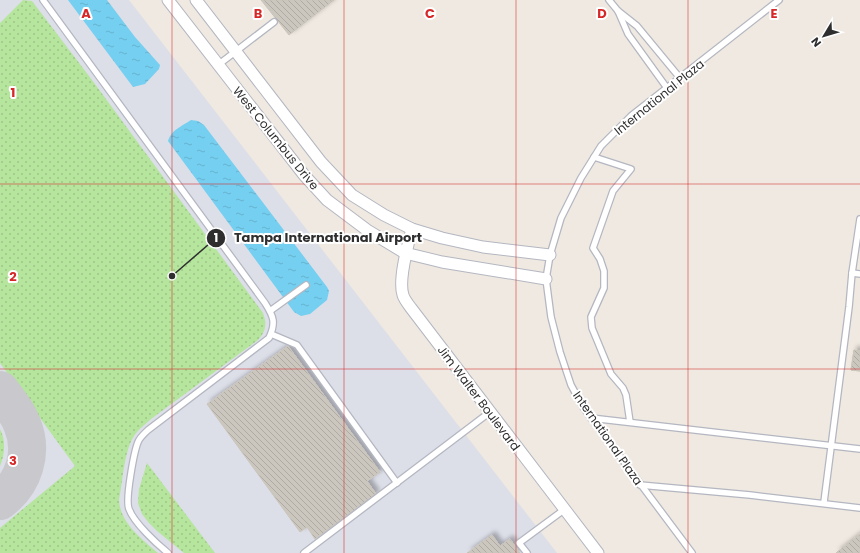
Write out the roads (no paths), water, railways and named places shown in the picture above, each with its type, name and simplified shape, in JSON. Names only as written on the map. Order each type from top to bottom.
[{"type":"street","name":"West Columbus Drive","points":[[168,0],[304,175],[327,200],[367,230],[405,253],[442,262],[546,279]]},
{"type":"street","name":"West Columbus Drive","points":[[196,0],[321,162],[352,195],[384,215],[412,229],[483,248],[550,255]]},
{"type":"street","name":"Jim Walter Boulevard","points":[[412,229],[405,253],[402,294],[411,308],[598,553]]},
{"type":"lane","points":[[43,0],[270,311],[274,321],[274,328],[269,338],[148,430],[139,440],[131,470],[128,508],[142,528],[168,553]]},
{"type":"lane","points":[[609,0],[618,11],[637,26],[680,78]]},
{"type":"lane","name":"International Plaza","points":[[692,553],[583,407],[571,384],[560,352],[551,317],[546,279],[550,255],[561,218],[581,178],[601,146],[632,116],[779,0]]},
{"type":"lane","points":[[618,11],[628,34],[667,88]]},
{"type":"lane","points":[[218,64],[274,22]]},
{"type":"lane","points":[[594,157],[631,169],[613,191],[593,248],[600,259],[604,271],[604,288],[591,317],[592,328],[611,374],[623,388],[626,395],[630,422]]},
{"type":"lane","points":[[824,502],[860,219]]},
{"type":"lane","points":[[852,273],[860,274]]},
{"type":"lane","points":[[270,311],[306,284]]},
{"type":"lane","points":[[271,334],[297,345],[397,483]]},
{"type":"lane","points":[[304,553],[490,412]]},
{"type":"lane","points":[[591,418],[860,449]]},
{"type":"lane","points":[[640,485],[824,502],[860,508]]},
{"type":"lane","points":[[527,553],[519,543],[565,509]]},
{"type":"water","points":[[68,0],[107,0],[135,37],[160,65],[159,69],[145,84],[133,87]]},
{"type":"water","points":[[191,120],[198,121],[204,125],[327,287],[329,291],[327,300],[310,314],[301,316],[294,312],[168,141],[169,137],[174,131]]},
{"type":"place","name":"Tampa International Airport","points":[[172,276]]}]
